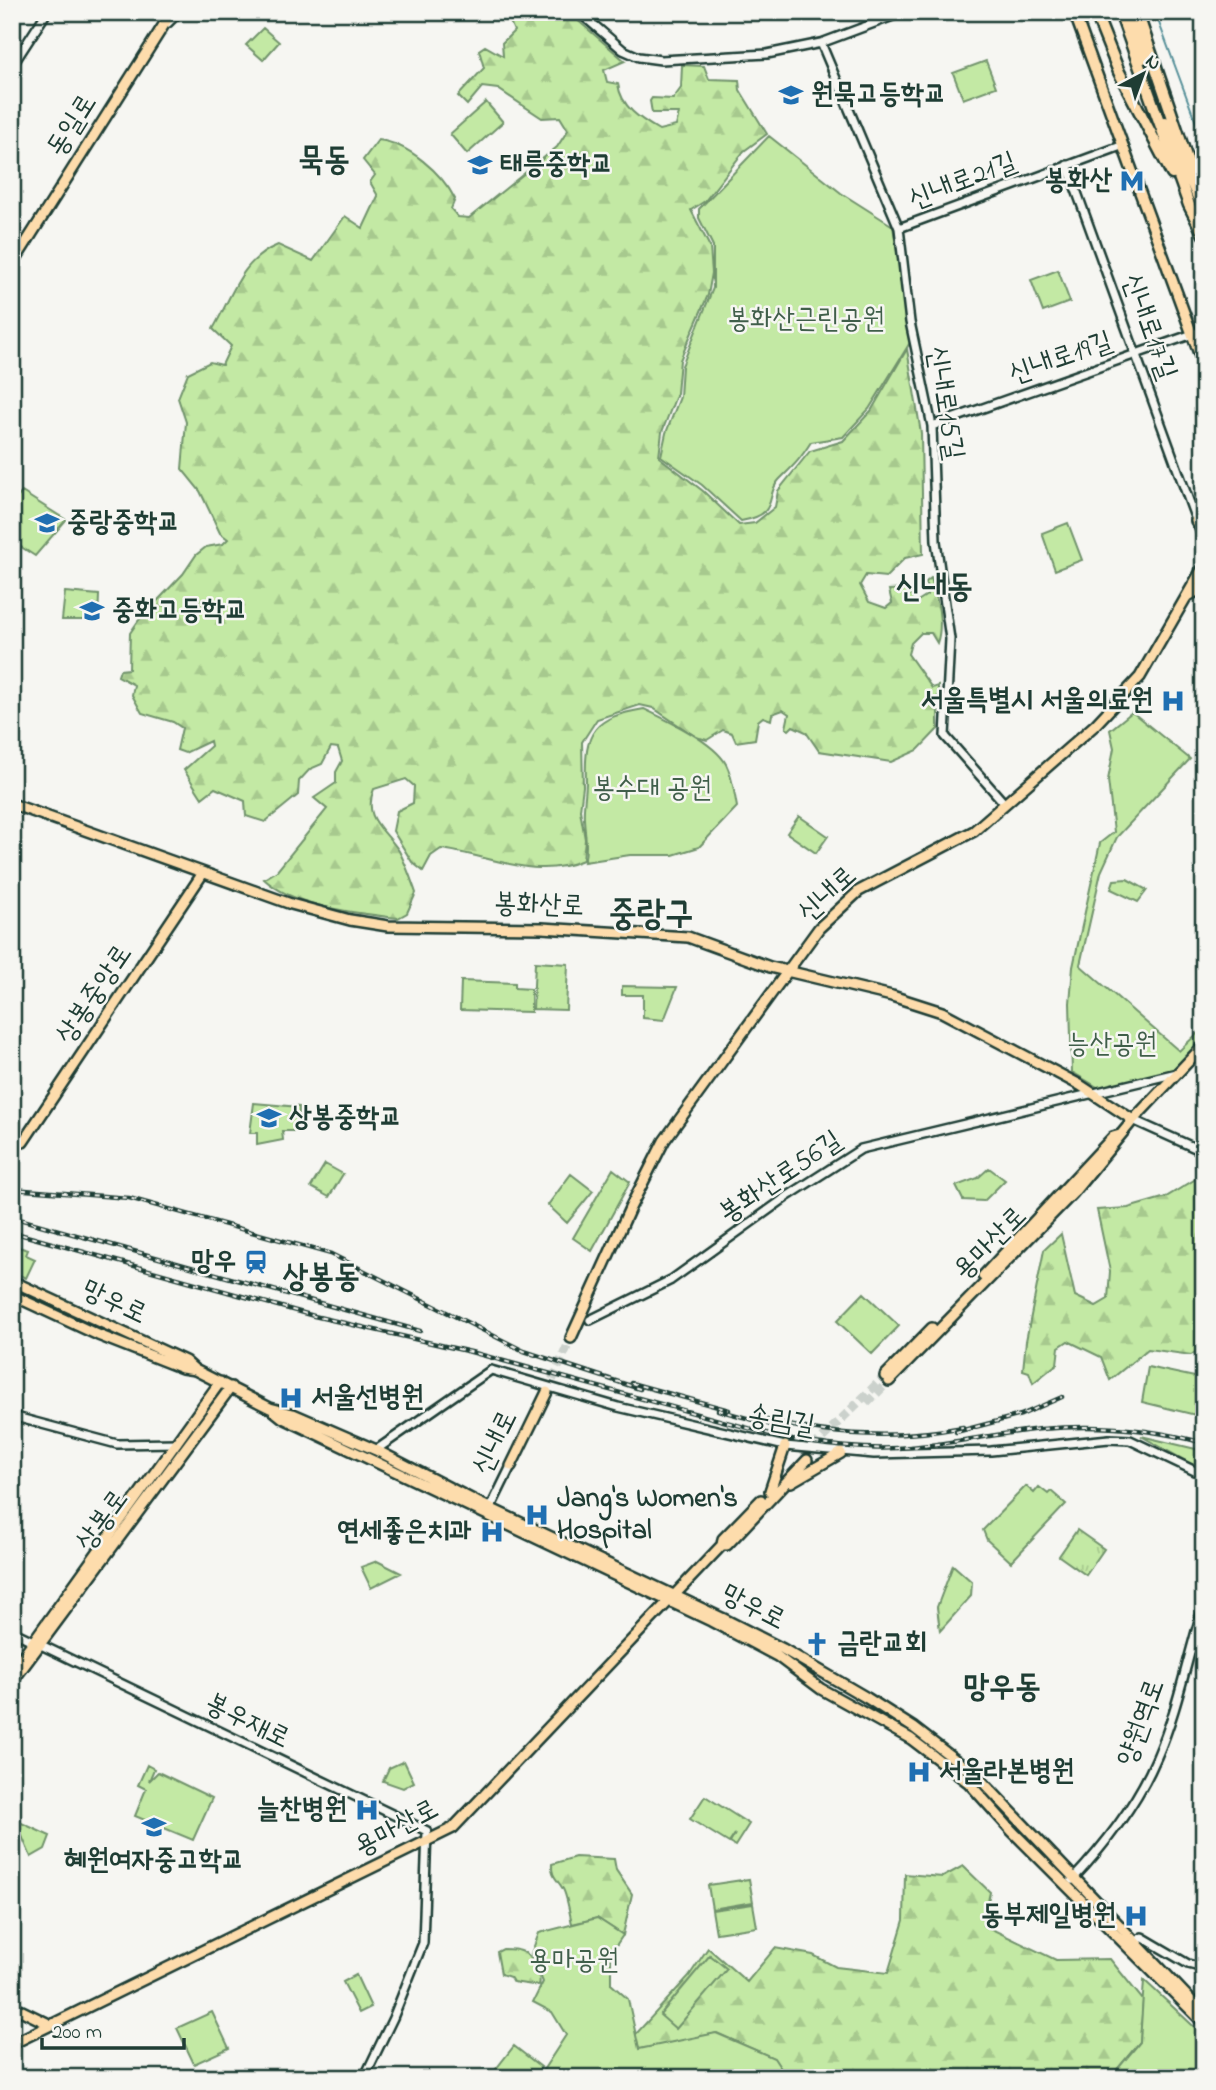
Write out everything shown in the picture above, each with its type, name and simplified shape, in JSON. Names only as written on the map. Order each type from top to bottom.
[{"type":"highway","points":[[1095,12],[1119,72],[1204,235]]},
{"type":"highway","points":[[1120,12],[1130,30],[1158,105],[1204,211]]},
{"type":"highway","points":[[1127,12],[1130,30],[1189,205]]},
{"type":"highway","points":[[1137,12],[1204,211]]},
{"type":"main road","name":"동일로","points":[[12,265],[172,12]]},
{"type":"main road","points":[[1073,12],[1204,367]]},
{"type":"main road","points":[[1196,521],[1204,532]]},
{"type":"main road","name":"신내로","points":[[571,1338],[630,1208],[664,1141],[819,928],[859,891],[974,831],[1129,692],[1204,566]]},
{"type":"main road","points":[[1186,597],[1204,587]]},
{"type":"main road","name":"봉화산로","points":[[12,804],[291,904],[350,920],[388,926],[671,933],[789,972],[892,996],[937,1010],[1095,1093],[1133,1120]]},
{"type":"main road","name":"상봉중앙로","points":[[23,1142],[203,873]]},
{"type":"main road","name":"용마산로","points":[[887,1379],[1113,1137],[1120,1135],[1204,1045]]},
{"type":"main road","name":"망우로","points":[[12,1281],[186,1361],[195,1370]]},
{"type":"main road","name":"망우로","points":[[12,1295],[98,1335],[120,1341],[152,1357],[195,1370],[270,1408],[283,1419],[367,1460],[553,1535],[711,1621],[780,1661],[821,1689],[911,1740],[972,1786],[1070,1882],[1121,1926],[1131,1945],[1204,2023]]},
{"type":"main road","name":"상봉로","points":[[12,1682],[220,1382]]},
{"type":"main road","name":"상봉로","points":[[12,1671],[37,1644],[231,1387]]},
{"type":"main road","name":"신내로","points":[[511,1465],[547,1392]]},
{"type":"main road","name":"망우로","points":[[270,1408],[293,1414],[376,1450],[489,1511],[548,1547],[572,1555],[790,1653],[858,1692],[979,1778],[1070,1882]]},
{"type":"main road","points":[[177,1443],[188,1442]]},
{"type":"main road","points":[[774,1491],[785,1446]]},
{"type":"main road","points":[[774,1491],[841,1453]]},
{"type":"main road","name":"용마산로","points":[[12,2044],[453,1828],[669,1598],[722,1545],[727,1545],[805,1458]]},
{"type":"main road","points":[[780,1661],[790,1653]]},
{"type":"main road","points":[[972,1786],[979,1778]]},
{"type":"main road","name":"망우로","points":[[1131,1945],[1204,2014]]},
{"type":"main road","points":[[12,2006],[51,2025]]},
{"type":"street","points":[[12,66],[47,12]]},
{"type":"street","points":[[158,34],[179,12]]},
{"type":"street","points":[[579,12],[623,50],[647,59],[733,58],[821,43],[904,12]]},
{"type":"street","name":"신내로15길","points":[[821,43],[898,229],[910,322],[932,426],[936,541],[950,639],[945,736],[1005,804]]},
{"type":"street","name":"신내로21길","points":[[898,229],[1121,146]]},
{"type":"street","name":"신내로17길","points":[[1067,166],[1204,542]]},
{"type":"street","name":"신내로19길","points":[[932,426],[1204,330]]},
{"type":"street","name":"봉화산로56길","points":[[590,1320],[671,1280],[788,1196],[861,1149],[1177,1073]]},
{"type":"street","name":"봉화산로","points":[[1133,1120],[1204,1152]]},
{"type":"street","name":"송림길","points":[[376,1450],[491,1370],[618,1407],[785,1446],[841,1453],[991,1451],[1109,1438],[1130,1440],[1195,1471],[1204,1472]]},
{"type":"street","points":[[12,1416],[117,1444],[177,1443]]},
{"type":"street","name":"신내로","points":[[489,1511],[511,1465]]},
{"type":"street","name":"양원역로","points":[[1070,1882],[1096,1854],[1131,1804],[1156,1759],[1204,1604]]},
{"type":"street","name":"봉우재로","points":[[12,1631],[426,1831],[428,1842]]},
{"type":"street","points":[[364,2078],[394,2018],[424,1943],[428,1842]]},
{"type":"street","points":[[1131,1945],[1142,1937],[1188,1964],[1204,1970]]},
{"type":"green space","points":[[506,12],[533,15],[568,12],[625,61],[604,70],[607,82],[618,84],[627,106],[638,117],[659,130],[676,126],[679,113],[652,113],[650,101],[652,98],[673,99],[681,88],[682,65],[704,66],[709,79],[739,80],[740,90],[767,134],[744,151],[705,201],[691,210],[710,247],[712,273],[708,295],[680,360],[677,393],[662,432],[659,457],[703,491],[739,525],[755,523],[775,507],[778,491],[810,451],[843,441],[871,411],[907,349],[921,433],[923,554],[905,558],[886,577],[866,575],[860,585],[869,602],[886,608],[892,603],[889,590],[907,589],[916,602],[927,595],[926,582],[931,578],[940,619],[937,643],[931,633],[921,633],[911,643],[908,654],[932,688],[938,686],[938,729],[918,750],[891,762],[819,751],[806,732],[793,726],[789,730],[786,728],[789,714],[783,710],[772,714],[771,720],[763,717],[758,721],[755,739],[736,742],[732,733],[723,730],[707,740],[696,737],[653,708],[640,705],[597,719],[582,742],[583,786],[580,810],[585,839],[583,860],[565,866],[530,867],[441,849],[431,856],[423,871],[412,862],[393,831],[397,811],[413,803],[414,786],[406,779],[374,789],[371,808],[377,823],[399,851],[416,893],[407,913],[398,918],[328,908],[292,897],[264,879],[277,871],[327,809],[314,798],[336,783],[336,772],[342,761],[338,748],[331,747],[322,764],[310,769],[299,781],[298,795],[265,822],[246,816],[245,801],[215,788],[202,798],[184,770],[211,746],[210,741],[185,753],[177,750],[182,728],[173,722],[142,713],[132,695],[134,685],[118,676],[120,670],[129,669],[130,633],[139,620],[183,574],[196,555],[206,547],[223,544],[228,539],[220,533],[200,491],[182,469],[186,422],[178,398],[188,373],[210,362],[222,365],[231,346],[213,329],[238,281],[254,260],[278,245],[313,261],[345,216],[363,228],[378,196],[370,182],[375,175],[363,160],[378,140],[401,147],[423,161],[442,179],[455,199],[451,209],[458,217],[469,218],[557,147],[568,130],[560,117],[542,118],[498,89],[482,87],[467,105],[458,96],[484,68],[479,50],[485,46],[503,56],[502,43],[514,31]]},
{"type":"green space","points":[[263,28],[279,42],[263,60],[246,45]]},
{"type":"green space","points":[[986,61],[996,87],[963,99],[953,73]]},
{"type":"green space","points":[[486,102],[503,122],[467,154],[450,134]]},
{"type":"green space","name":"봉화산근린공원","points":[[769,136],[841,193],[893,226],[911,341],[869,409],[843,437],[811,442],[775,486],[767,509],[754,518],[741,521],[702,485],[661,456],[666,433],[680,397],[682,366],[713,288],[713,246],[699,218],[699,209]]},
{"type":"green space","points":[[1058,270],[1070,302],[1043,312],[1031,280]]},
{"type":"green space","points":[[22,492],[66,520],[35,556],[12,541],[12,504]]},
{"type":"green space","points":[[1068,523],[1082,560],[1055,570],[1042,533]]},
{"type":"green space","points":[[65,592],[99,595],[98,620],[62,620]]},
{"type":"green space","name":"봉수대 공원","points":[[644,709],[689,732],[720,756],[730,775],[737,807],[699,847],[673,855],[630,855],[584,862],[586,764],[590,738],[603,722],[627,712]]},
{"type":"green space","name":"능산공원","points":[[1132,712],[1190,759],[1117,837],[1101,872],[1080,965],[1179,1051],[1204,1027],[1204,1038],[1173,1070],[1099,1088],[1072,1072],[1070,1003],[1073,967],[1100,843],[1114,832],[1108,780],[1114,748],[1110,730]]},
{"type":"green space","points":[[799,816],[828,836],[816,853],[787,833]]},
{"type":"green space","points":[[1127,879],[1147,890],[1138,902],[1111,889],[1114,880]]},
{"type":"green space","points":[[535,962],[568,964],[566,1010],[533,1009]]},
{"type":"green space","points":[[461,981],[515,983],[515,988],[531,989],[531,1012],[460,1010]]},
{"type":"green space","points":[[622,986],[677,987],[664,1020],[643,1018],[643,995],[622,995]]},
{"type":"green space","points":[[254,1103],[299,1107],[299,1126],[295,1131],[282,1131],[283,1140],[257,1145],[257,1133],[250,1133]]},
{"type":"green space","points":[[325,1164],[343,1174],[329,1197],[311,1187]]},
{"type":"green space","points":[[989,1168],[1005,1180],[984,1201],[963,1200],[956,1186],[978,1178]]},
{"type":"green space","points":[[613,1169],[630,1182],[592,1251],[573,1238]]},
{"type":"green space","points":[[571,1174],[593,1191],[567,1223],[548,1205]]},
{"type":"green space","points":[[1204,1174],[1204,1346],[1191,1355],[1148,1349],[1110,1380],[1101,1357],[1068,1341],[1059,1347],[1057,1364],[1033,1383],[1029,1372],[1023,1370],[1044,1250],[1061,1234],[1075,1296],[1096,1306],[1108,1299],[1110,1271],[1097,1210],[1128,1208],[1166,1197]]},
{"type":"green space","points":[[12,1245],[28,1250],[26,1255],[35,1259],[26,1278],[12,1272]]},
{"type":"green space","points":[[864,1293],[899,1326],[872,1354],[837,1321]]},
{"type":"green space","points":[[1148,1367],[1204,1379],[1204,1417],[1142,1402]]},
{"type":"green space","points":[[1141,1436],[1200,1450],[1195,1466]]},
{"type":"green space","points":[[1026,1486],[1034,1493],[1039,1487],[1048,1494],[1051,1491],[1066,1504],[1011,1562],[987,1540],[983,1530]]},
{"type":"green space","points":[[1077,1530],[1104,1549],[1086,1575],[1059,1556]]},
{"type":"green space","points":[[377,1561],[401,1573],[371,1588],[361,1567]]},
{"type":"green space","points":[[953,1565],[972,1582],[971,1596],[940,1631],[937,1607]]},
{"type":"green space","points":[[404,1761],[414,1782],[403,1788],[383,1781],[389,1768]]},
{"type":"green space","points":[[147,1765],[154,1769],[149,1781],[158,1772],[212,1798],[193,1840],[135,1816],[146,1789],[138,1785]]},
{"type":"green space","points":[[705,1796],[749,1824],[735,1846],[730,1843],[735,1834],[729,1843],[690,1819]]},
{"type":"green space","points":[[15,1820],[50,1836],[45,1849],[31,1857]]},
{"type":"green space","points":[[575,1857],[614,1859],[616,1870],[632,1894],[623,1935],[597,1918],[572,1924],[566,1896],[553,1875],[552,1864]]},
{"type":"green space","points":[[963,1866],[990,1892],[983,1925],[1056,1960],[1110,1959],[1143,2000],[1140,2042],[1110,2078],[787,2078],[773,2058],[717,2033],[639,2050],[635,2035],[689,1976],[708,1948],[747,1982],[775,1948],[813,1955],[836,1967],[888,1973],[904,1920],[905,1874],[943,1877]]},
{"type":"green space","points":[[749,1879],[753,1902],[712,1909],[708,1885]]},
{"type":"green space","points":[[753,1904],[757,1927],[716,1933],[712,1910]]},
{"type":"green space","name":"용마공원","points":[[597,1918],[623,1935],[611,1953],[611,1984],[628,1999],[639,2049],[716,2033],[774,2058],[787,2078],[538,2078],[566,2035],[552,2012],[533,2002],[543,1982],[531,1954],[539,1933]]},
{"type":"green space","points":[[503,1949],[519,1950],[529,1956],[538,1971],[539,1986],[513,1982],[510,1977],[501,1974],[497,1952]]},
{"type":"green space","points":[[710,1955],[727,1969],[676,2029],[660,2015]]},
{"type":"green space","points":[[356,1975],[371,2007],[359,2013],[343,1982]]},
{"type":"green space","points":[[1144,1980],[1204,2036],[1204,2078],[1110,2078],[1140,2042]]},
{"type":"green space","points":[[212,2012],[229,2048],[194,2064],[177,2028]]},
{"type":"green space","points":[[514,2046],[541,2067],[533,2078],[508,2078],[496,2069]]},
{"type":"waterway","points":[[1155,12],[1204,144]]},
{"type":"tunnel","points":[[12,1159],[23,1142]]},
{"type":"tunnel","points":[[547,1392],[571,1338]]},
{"type":"tunnel","points":[[803,1457],[885,1376]]},
{"type":"tunnel","points":[[867,1403],[889,1381]]},
{"type":"railway","points":[[12,1189],[129,1198],[331,1254],[524,1351],[640,1389]]},
{"type":"railway","points":[[12,1217],[420,1331]]},
{"type":"railway","points":[[12,1232],[314,1316],[471,1352],[792,1440],[858,1448],[898,1448],[1041,1429],[1082,1427],[1123,1428],[1204,1443]]},
{"type":"railway","points":[[631,1383],[729,1410]]},
{"type":"railway","points":[[956,1432],[1021,1415],[1062,1397]]},
{"type":"railway","points":[[718,1410],[772,1425]]},
{"type":"railway","points":[[762,1419],[812,1429],[862,1434],[913,1434],[963,1427]]},
{"type":"place","name":"원묵고등학교","points":[[791,95]]},
{"type":"place","name":"태릉중학교","points":[[480,165]]},
{"type":"place","name":"봉화산","points":[[1132,181]]},
{"type":"place","name":"중랑중학교","points":[[47,523]]},
{"type":"place","name":"중화고등학교","points":[[92,611]]},
{"type":"place","name":"서울특별시 서울의료원","points":[[1173,701]]},
{"type":"place","name":"상봉중학교","points":[[269,1118]]},
{"type":"place","name":"망우","points":[[256,1262]]},
{"type":"place","name":"서울선병원","points":[[291,1398]]},
{"type":"place","name":"Jang's Women's Hospital","points":[[537,1515]]},
{"type":"place","name":"연세좋은치과","points":[[492,1532]]},
{"type":"place","name":"금란교회","points":[[817,1644]]},
{"type":"place","name":"서울라본병원","points":[[919,1772]]},
{"type":"place","name":"늘찬병원","points":[[367,1810]]},
{"type":"place","name":"혜원여자중고학교","points":[[154,1827]]},
{"type":"place","name":"동부제일병원","points":[[1136,1916]]},
{"type":"district","name":"묵동","points":[[324,161]]},
{"type":"district","name":"신내동","points":[[934,588]]},
{"type":"district","name":"중랑구","points":[[651,915]]},
{"type":"district","name":"상봉동","points":[[321,1278]]},
{"type":"district","name":"망우동","points":[[1002,1688]]}]
